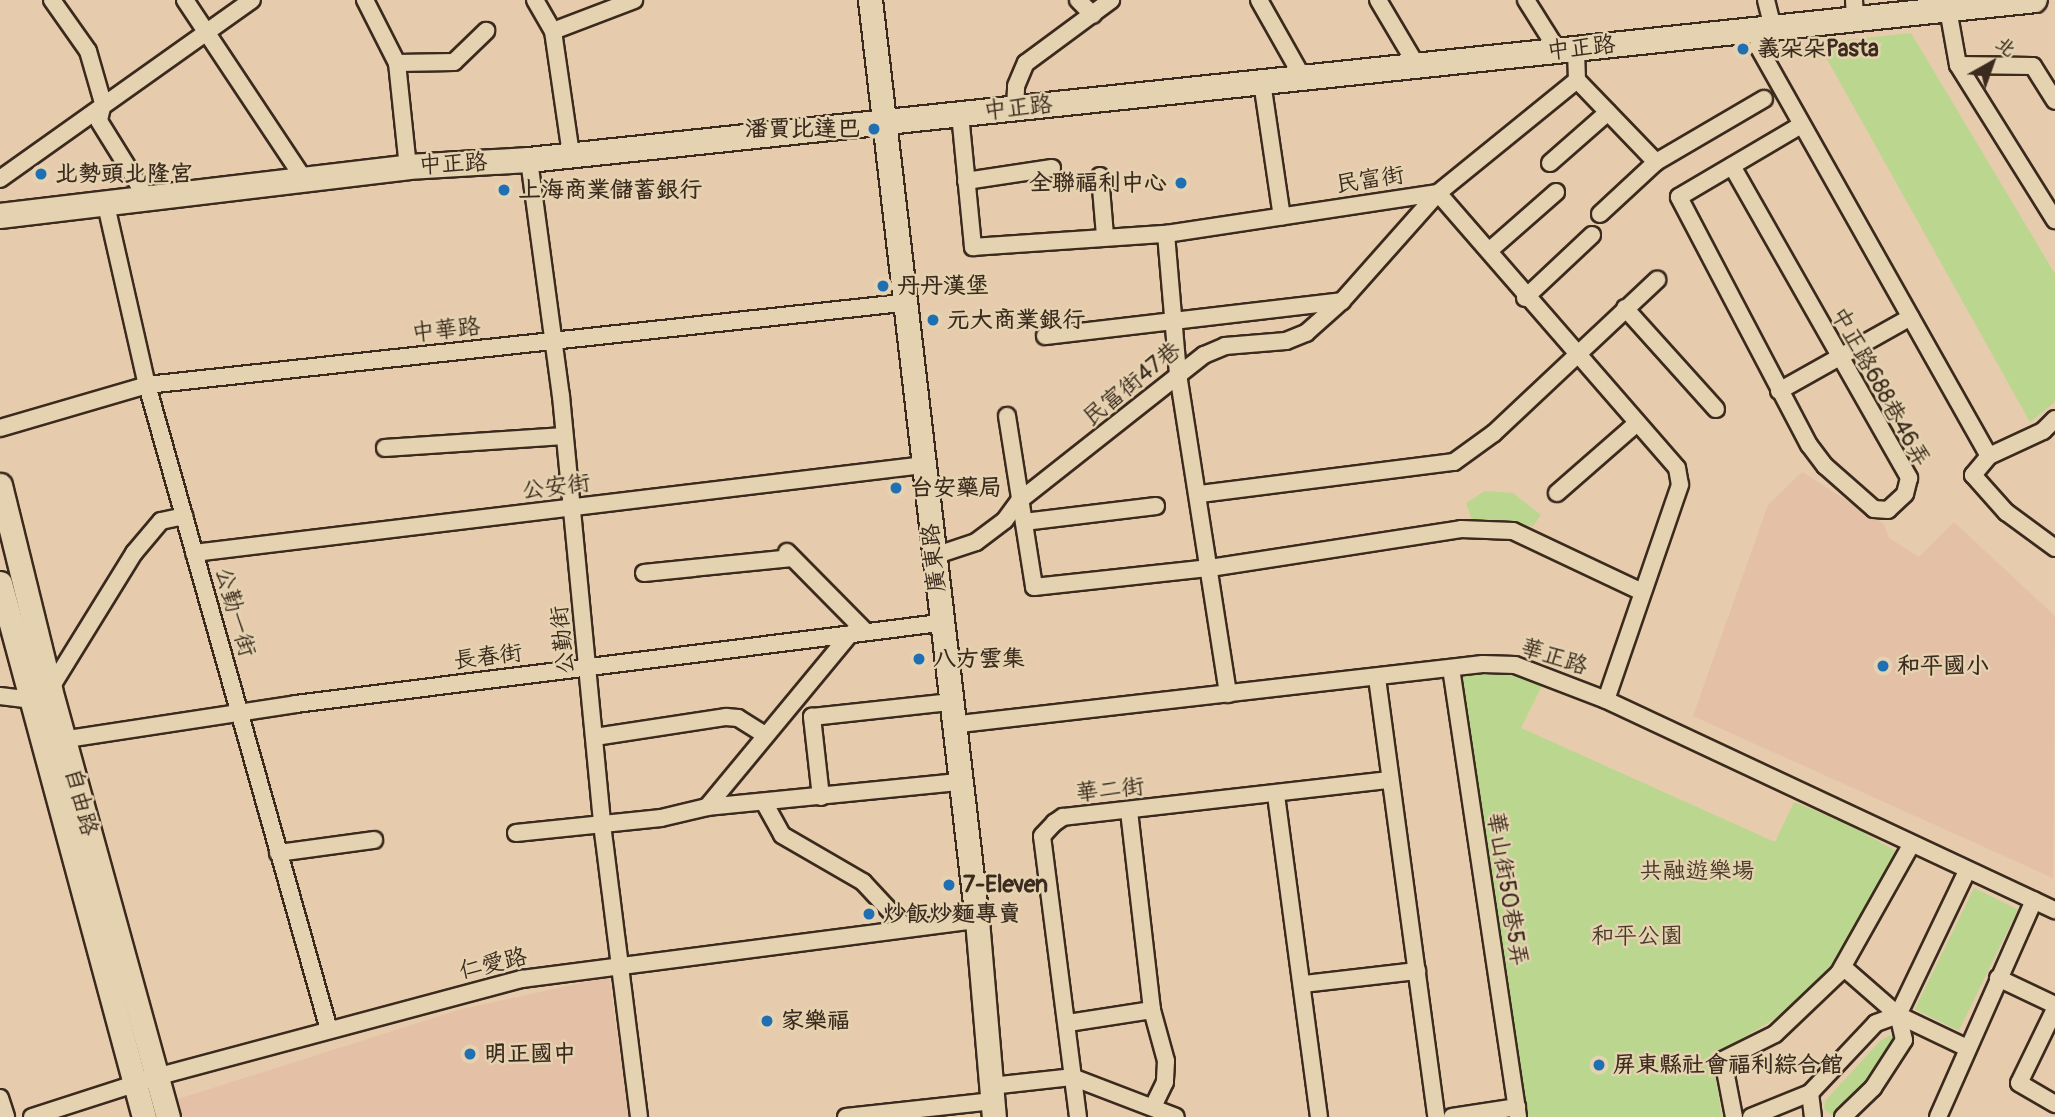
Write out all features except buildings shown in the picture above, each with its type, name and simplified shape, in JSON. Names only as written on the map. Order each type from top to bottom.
[{"type":"main road","name":"中正路","points":[[0,216],[148,200],[304,178],[408,167],[529,160],[1765,29],[1855,10],[1948,9],[2035,0]]},
{"type":"street","points":[[52,0],[70,20],[88,51],[103,103],[99,121],[148,200]]},
{"type":"street","points":[[185,0],[304,178]]},
{"type":"street","points":[[0,178],[59,141],[103,103],[252,0]]},
{"type":"street","points":[[365,0],[397,63],[408,167]]},
{"type":"street","points":[[535,0],[553,31],[571,155]]},
{"type":"street","points":[[553,31],[634,0]]},
{"type":"street","name":"廣東路","points":[[870,0],[902,303],[934,556],[958,782],[977,920],[993,1101]]},
{"type":"street","points":[[1079,0],[1093,15]]},
{"type":"street","points":[[1015,108],[1016,86],[1026,63],[1111,0]]},
{"type":"street","points":[[1259,0],[1303,78]]},
{"type":"street","points":[[1378,0],[1418,66]]},
{"type":"street","points":[[1526,0],[1567,50],[1577,79],[1656,162]]},
{"type":"street","points":[[1766,0],[1765,29],[1759,48],[1989,456]]},
{"type":"street","points":[[1948,9],[1958,65],[2055,220]]},
{"type":"street","points":[[397,63],[454,62],[486,31]]},
{"type":"street","points":[[1958,65],[2033,66],[2055,101]]},
{"type":"street","name":"民富街47巷","points":[[934,556],[976,542],[1005,520],[1019,501],[1111,432],[1178,374],[1225,346],[1286,341],[1306,333],[1342,301],[1438,193],[1577,79]]},
{"type":"street","points":[[1262,82],[1282,217]]},
{"type":"street","points":[[1600,214],[1656,162],[1764,99]]},
{"type":"street","points":[[1550,163],[1608,112]]},
{"type":"street","points":[[960,114],[966,181],[1052,168]]},
{"type":"street","points":[[1732,166],[1801,125]]},
{"type":"street","name":"公勤街","points":[[529,160],[573,509],[602,824],[639,1117]]},
{"type":"street","name":"中正路688巷46弄","points":[[1732,166],[1909,478],[1905,494],[1888,510],[1874,509],[1825,466],[1779,391],[1679,197],[1732,166]]},
{"type":"street","points":[[1100,176],[1105,236]]},
{"type":"street","name":"民富街","points":[[966,181],[973,247],[1105,236],[1166,234],[1438,193],[1490,250],[1525,298],[1677,468],[1680,485],[1640,591],[1606,700]]},
{"type":"street","points":[[1490,250],[1556,192]]},
{"type":"street","name":"公勤一街","points":[[106,205],[147,385],[329,1030]]},
{"type":"street","points":[[1166,234],[1178,374],[1200,494],[1228,694]]},
{"type":"street","points":[[1525,298],[1592,235]]},
{"type":"street","points":[[1200,494],[1454,462],[1494,433],[1657,280]]},
{"type":"street","points":[[1045,336],[1175,324],[1342,301]]},
{"type":"street","name":"中華路","points":[[0,428],[147,385],[902,303]]},
{"type":"street","points":[[1625,308],[1716,409]]},
{"type":"street","points":[[1779,391],[1910,317]]},
{"type":"street","points":[[1007,416],[1034,587],[1210,568],[1461,529],[1513,531],[1640,591]]},
{"type":"street","points":[[2054,422],[1989,456],[1973,475],[2006,512],[2055,548]]},
{"type":"street","points":[[1557,494],[1637,423]]},
{"type":"street","points":[[386,448],[564,436]]},
{"type":"street","name":"公安街","points":[[194,553],[923,465]]},
{"type":"street","name":"自由路","points":[[0,485],[41,694],[53,741],[145,1080],[168,1117]]},
{"type":"street","points":[[1024,522],[1156,506]]},
{"type":"street","points":[[0,696],[41,694],[134,553],[161,522],[184,516]]},
{"type":"street","points":[[644,573],[789,554],[858,634],[765,735],[706,807]]},
{"type":"street","name":"自由路","points":[[0,583],[41,694]]},
{"type":"street","name":"長春街","points":[[53,741],[239,712],[940,623]]},
{"type":"street","name":"華正路","points":[[821,797],[812,717],[950,713],[1228,694],[1451,668],[1515,665],[1606,700],[2055,910]]},
{"type":"street","name":"華山街50巷5弄","points":[[1451,668],[1518,1112]]},
{"type":"street","points":[[1377,678],[1388,780],[1436,1117]]},
{"type":"street","points":[[595,737],[726,717],[738,718],[765,735]]},
{"type":"street","name":"華二街","points":[[1078,1117],[1042,836],[1063,817],[1276,795],[1388,780]]},
{"type":"street","points":[[516,833],[602,824],[706,807],[765,804],[958,782]]},
{"type":"street","points":[[1276,795],[1304,984],[1319,1117]]},
{"type":"street","points":[[765,804],[782,835],[863,882],[904,926]]},
{"type":"street","points":[[1129,811],[1152,1010],[1166,1061],[1165,1082],[1154,1105]]},
{"type":"street","points":[[278,853],[374,840]]},
{"type":"street","points":[[1734,1117],[1723,1060],[1775,1034],[1843,967],[1912,845]]},
{"type":"street","points":[[1843,1117],[1873,1088],[1904,1040],[1898,1015],[1967,871]]},
{"type":"street","points":[[1938,1117],[1997,978],[2034,900]]},
{"type":"street","name":"仁愛路","points":[[32,1117],[145,1080],[522,979],[619,963],[904,926],[977,920]]},
{"type":"street","points":[[1843,967],[1898,1015],[1967,1048]]},
{"type":"street","points":[[1304,984],[1417,971]]},
{"type":"street","points":[[1997,978],[2055,1007],[2019,1083],[2055,1104]]},
{"type":"street","points":[[1068,1023],[1152,1010]]},
{"type":"street","points":[[1751,1117],[1810,1093],[1876,1023],[1898,1015]]},
{"type":"street","points":[[846,1117],[993,1101],[1072,1077],[1154,1105],[1176,1117]]},
{"type":"street","name":"自由路","points":[[144,1117],[145,1080]]},
{"type":"street","points":[[1810,1093],[1813,1117]]},
{"type":"street","points":[[0,1098],[6,1117]]},
{"type":"street","points":[[1452,1117],[1518,1112]]},
{"type":"shaded area","name":"和平國小","points":[[1802,472],[1884,524],[1889,538],[1919,557],[1954,522],[2055,616],[2053,878],[1693,716],[1768,505]]},
{"type":"shaded area","name":"明正國中","points":[[609,977],[629,1117],[183,1117],[178,1099],[462,1009]]},
{"type":"green space","points":[[1911,33],[2055,274],[2055,402],[2030,422],[1818,43]]},
{"type":"green space","points":[[1485,491],[1513,493],[1541,515],[1533,526],[1475,529],[1466,503]]},
{"type":"green space","name":"和平公園","points":[[1497,665],[1546,678],[1521,728],[1775,842],[1794,802],[1848,824],[1901,854],[1831,972],[1798,1005],[1712,1056],[1722,1117],[1521,1117],[1467,751],[1459,668]]},
{"type":"green space","points":[[1974,888],[2018,909],[1959,1031],[1915,1009]]},
{"type":"green space","points":[[1893,1034],[1891,1049],[1868,1083],[1838,1115],[1832,1115],[1824,1109],[1825,1101],[1880,1041]]},
{"type":"place","name":"義朵朵Pasta","points":[[1743,49]]},
{"type":"place","name":"潘賈比達巴","points":[[874,129]]},
{"type":"place","name":"北勢頭北隆宮","points":[[41,174]]},
{"type":"place","name":"全聯福利中心","points":[[1181,183]]},
{"type":"place","name":"上海商業儲蓄銀行","points":[[504,190]]},
{"type":"place","name":"丹丹漢堡","points":[[883,286]]},
{"type":"place","name":"元大商業銀行","points":[[933,320]]},
{"type":"place","name":"台安藥局","points":[[896,488]]},
{"type":"place","name":"八方雲集","points":[[919,659]]},
{"type":"place","name":"和平國小","points":[[1883,666]]},
{"type":"place","name":"7-Eleven","points":[[949,885]]},
{"type":"place","name":"炒飯炒麵專賣","points":[[869,914]]},
{"type":"place","name":"家樂福","points":[[767,1021]]},
{"type":"place","name":"明正國中","points":[[470,1054]]},
{"type":"place","name":"屏東縣社會福利綜合館","points":[[1599,1065]]},
{"type":"park label","name":"共融遊樂場","points":[[1697,871]]}]
